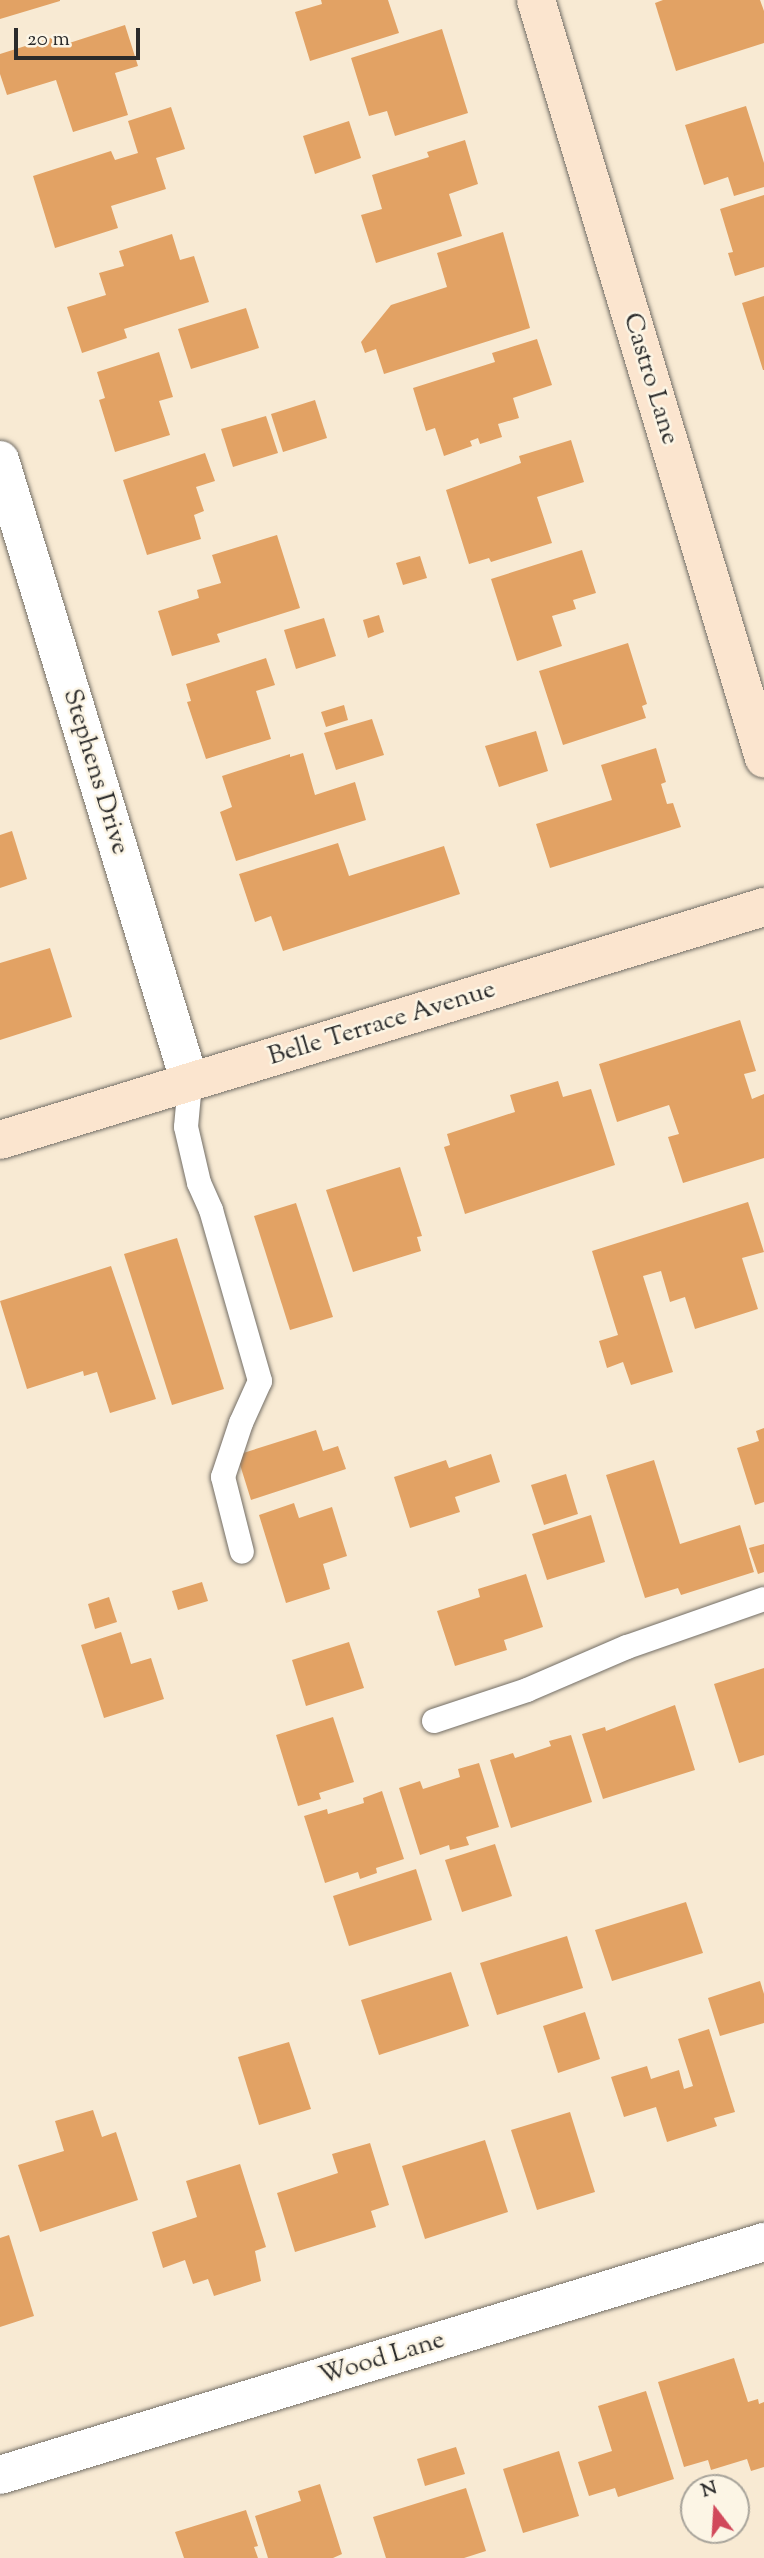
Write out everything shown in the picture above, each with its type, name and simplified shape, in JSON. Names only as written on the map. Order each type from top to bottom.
[{"type":"street","name":"Castro Lane","points":[[536,0],[764,758]]},
{"type":"street","name":"Stephens Drive","points":[[0,460],[190,1083]]},
{"type":"street","name":"Belle Terrace Avenue","points":[[0,1140],[764,907]]},
{"type":"street","name":"Wood Lane","points":[[0,2475],[764,2242]]},
{"type":"lane","points":[[190,1083],[186,1127],[199,1183],[211,1210],[260,1381],[241,1423],[223,1477],[242,1552]]},
{"type":"lane","points":[[434,1721],[527,1690],[627,1647],[764,1599]]},
{"type":"building","points":[[0,0],[60,0],[60,1],[0,19]]},
{"type":"building","points":[[321,0],[388,0],[399,33],[310,61],[295,12],[322,4]]},
{"type":"building","points":[[663,0],[760,0],[764,11],[764,43],[676,71],[655,3]]},
{"type":"building","points":[[125,25],[138,66],[115,73],[128,115],[73,132],[56,80],[7,95],[0,74],[0,54],[57,36],[60,46]]},
{"type":"building","points":[[442,29],[468,113],[395,136],[387,111],[369,116],[351,58]]},
{"type":"building","points":[[746,106],[764,163],[764,187],[734,196],[728,177],[704,185],[685,125]]},
{"type":"building","points":[[171,107],[185,149],[156,158],[166,189],[111,206],[118,228],[55,248],[33,176],[111,151],[115,160],[138,153],[128,121]]},
{"type":"building","points":[[349,121],[361,158],[315,174],[303,136]]},
{"type":"building","points":[[465,140],[478,184],[449,194],[462,236],[376,263],[361,215],[382,209],[372,175],[429,157],[427,152]]},
{"type":"building","points":[[764,195],[764,267],[735,276],[728,253],[733,252],[720,209]]},
{"type":"building","points":[[503,232],[530,328],[384,374],[376,349],[365,353],[361,342],[391,305],[447,287],[437,253]]},
{"type":"building","points":[[172,234],[180,260],[194,256],[209,302],[124,329],[127,338],[82,353],[67,307],[106,295],[99,273],[124,266],[119,251]]},
{"type":"building","points":[[764,296],[764,370],[763,370],[742,303]]},
{"type":"building","points":[[246,308],[259,348],[191,369],[178,329]]},
{"type":"building","points":[[537,339],[552,385],[513,398],[519,418],[498,424],[502,437],[480,444],[478,438],[470,441],[472,446],[444,456],[435,428],[426,431],[413,388],[495,362],[492,353]]},
{"type":"building","points":[[159,352],[173,397],[159,401],[170,435],[115,452],[99,400],[105,398],[97,372]]},
{"type":"building","points":[[315,400],[327,438],[283,452],[271,414]]},
{"type":"building","points":[[266,416],[278,453],[233,467],[221,429]]},
{"type":"building","points":[[571,440],[584,482],[537,497],[552,543],[491,562],[489,558],[469,564],[446,490],[521,463],[519,456]]},
{"type":"building","points":[[205,453],[215,481],[196,487],[204,511],[194,515],[201,539],[147,555],[123,480]]},
{"type":"building","points":[[277,535],[300,608],[217,634],[220,642],[172,656],[158,611],[199,598],[197,590],[221,583],[212,555]]},
{"type":"building","points":[[582,550],[596,593],[573,600],[576,609],[552,616],[562,646],[517,661],[491,579]]},
{"type":"building","points":[[420,556],[427,578],[403,585],[396,563]]},
{"type":"building","points":[[379,615],[384,632],[368,638],[363,620]]},
{"type":"building","points":[[324,618],[336,656],[296,669],[284,630]]},
{"type":"building","points":[[628,643],[647,704],[642,706],[646,718],[563,745],[539,671]]},
{"type":"building","points":[[266,658],[275,685],[256,691],[271,739],[206,759],[187,702],[191,701],[186,684]]},
{"type":"building","points":[[344,705],[348,720],[326,727],[321,712]]},
{"type":"building","points":[[372,719],[384,755],[336,770],[324,733]]},
{"type":"building","points":[[536,731],[548,771],[499,787],[485,746]]},
{"type":"building","points":[[656,748],[666,782],[661,784],[667,804],[673,803],[681,827],[550,868],[536,824],[612,800],[601,765]]},
{"type":"building","points":[[303,753],[315,795],[355,782],[366,820],[236,861],[220,812],[232,807],[222,776],[290,754],[290,757]]},
{"type":"building","points":[[12,831],[27,879],[0,888],[0,835]]},
{"type":"building","points":[[338,843],[349,876],[444,846],[460,894],[283,951],[271,916],[255,922],[239,874]]},
{"type":"building","points":[[50,948],[72,1017],[0,1040],[0,963]]},
{"type":"building","points":[[740,1020],[756,1071],[744,1074],[752,1099],[764,1094],[764,1158],[683,1183],[668,1137],[679,1134],[669,1105],[617,1122],[599,1064]]},
{"type":"building","points":[[558,1081],[563,1097],[591,1089],[615,1165],[465,1214],[444,1147],[450,1145],[447,1134],[515,1112],[510,1095]]},
{"type":"building","points":[[400,1167],[422,1236],[417,1237],[421,1251],[353,1272],[326,1190]]},
{"type":"building","points":[[748,1202],[764,1252],[742,1258],[758,1309],[695,1329],[685,1297],[670,1302],[661,1271],[643,1276],[673,1372],[631,1385],[623,1362],[607,1368],[599,1341],[618,1335],[592,1251]]},
{"type":"building","points":[[296,1203],[333,1317],[290,1330],[254,1216]]},
{"type":"building","points":[[177,1238],[224,1389],[172,1405],[124,1254]]},
{"type":"building","points":[[111,1266],[156,1399],[110,1413],[97,1372],[84,1376],[83,1371],[27,1389],[0,1301]]},
{"type":"building","points":[[764,1428],[764,1502],[755,1505],[737,1448],[759,1441],[756,1431]]},
{"type":"building","points":[[316,1430],[323,1451],[338,1446],[346,1469],[251,1500],[237,1455]]},
{"type":"building","points":[[491,1454],[500,1482],[455,1497],[460,1512],[410,1528],[394,1477],[446,1460],[449,1468]]},
{"type":"building","points":[[654,1460],[680,1544],[740,1525],[754,1572],[681,1595],[678,1588],[645,1598],[606,1475]]},
{"type":"building","points":[[566,1474],[578,1514],[544,1525],[531,1485]]},
{"type":"building","points":[[294,1503],[299,1518],[332,1507],[347,1556],[323,1564],[330,1589],[286,1603],[259,1515]]},
{"type":"building","points":[[591,1515],[605,1562],[547,1580],[532,1534]]},
{"type":"building","points":[[764,1544],[764,1572],[758,1574],[749,1548]]},
{"type":"building","points":[[526,1574],[543,1627],[504,1640],[507,1650],[455,1666],[437,1611],[480,1597],[478,1589]]},
{"type":"building","points":[[202,1582],[208,1601],[178,1610],[172,1591]]},
{"type":"building","points":[[109,1597],[117,1622],[95,1629],[88,1604]]},
{"type":"building","points":[[121,1632],[131,1664],[151,1658],[164,1699],[104,1718],[81,1645]]},
{"type":"building","points":[[349,1642],[364,1688],[306,1706],[292,1660]]},
{"type":"building","points":[[764,1668],[764,1755],[739,1763],[714,1684]]},
{"type":"building","points":[[675,1705],[695,1770],[603,1799],[582,1734],[605,1727],[606,1731]]},
{"type":"building","points":[[333,1717],[354,1782],[319,1793],[321,1799],[298,1806],[276,1735]]},
{"type":"building","points":[[571,1735],[592,1802],[511,1828],[490,1760],[513,1753],[515,1758],[551,1746],[549,1741]]},
{"type":"building","points":[[479,1763],[499,1827],[466,1837],[469,1845],[450,1850],[449,1845],[420,1855],[399,1788],[420,1781],[423,1789],[460,1777],[458,1769]]},
{"type":"building","points":[[382,1791],[404,1859],[376,1868],[377,1873],[360,1879],[358,1872],[325,1883],[304,1816],[327,1809],[328,1814],[364,1803],[363,1798]]},
{"type":"building","points":[[495,1844],[512,1896],[462,1912],[445,1860]]},
{"type":"building","points":[[416,1869],[432,1920],[349,1946],[333,1896]]},
{"type":"building","points":[[686,1902],[703,1953],[612,1981],[595,1930]]},
{"type":"building","points":[[567,1936],[583,1988],[497,2015],[480,1963]]},
{"type":"building","points":[[451,1972],[469,2026],[379,2055],[361,2000]]},
{"type":"building","points":[[760,1981],[764,1994],[764,2023],[720,2036],[708,1998]]},
{"type":"building","points":[[585,2012],[600,2059],[558,2073],[543,2026]]},
{"type":"building","points":[[709,2029],[735,2112],[714,2118],[717,2126],[667,2142],[656,2107],[624,2117],[611,2077],[647,2066],[651,2079],[679,2070],[684,2089],[693,2086],[678,2039]]},
{"type":"building","points":[[289,2042],[311,2109],[259,2125],[238,2057]]},
{"type":"building","points":[[93,2110],[102,2137],[116,2132],[138,2200],[40,2232],[18,2165],[64,2151],[55,2121]]},
{"type":"building","points":[[570,2112],[595,2192],[537,2210],[511,2130]]},
{"type":"building","points":[[485,2140],[508,2212],[425,2239],[402,2166]]},
{"type":"building","points":[[370,2143],[389,2205],[371,2211],[376,2227],[295,2252],[277,2193],[338,2173],[332,2154]]},
{"type":"building","points":[[240,2164],[266,2247],[255,2251],[261,2281],[214,2296],[208,2279],[193,2284],[185,2260],[163,2268],[152,2232],[197,2217],[186,2181]]},
{"type":"building","points":[[9,2235],[34,2316],[0,2327],[0,2238]]},
{"type":"building","points":[[734,2358],[748,2402],[758,2399],[759,2404],[764,2402],[764,2467],[751,2471],[747,2459],[711,2470],[708,2460],[684,2467],[658,2382]]},
{"type":"building","points":[[646,2391],[674,2479],[618,2497],[615,2488],[589,2496],[578,2462],[612,2451],[598,2406]]},
{"type":"building","points":[[456,2447],[465,2474],[425,2486],[417,2459]]},
{"type":"building","points":[[559,2451],[579,2516],[523,2533],[503,2469]]},
{"type":"building","points":[[320,2484],[342,2554],[333,2558],[268,2558],[255,2516],[301,2501],[298,2491]]},
{"type":"building","points":[[466,2488],[486,2551],[464,2558],[386,2558],[373,2517]]},
{"type":"building","points":[[246,2510],[258,2546],[254,2547],[258,2558],[184,2558],[175,2532]]}]
